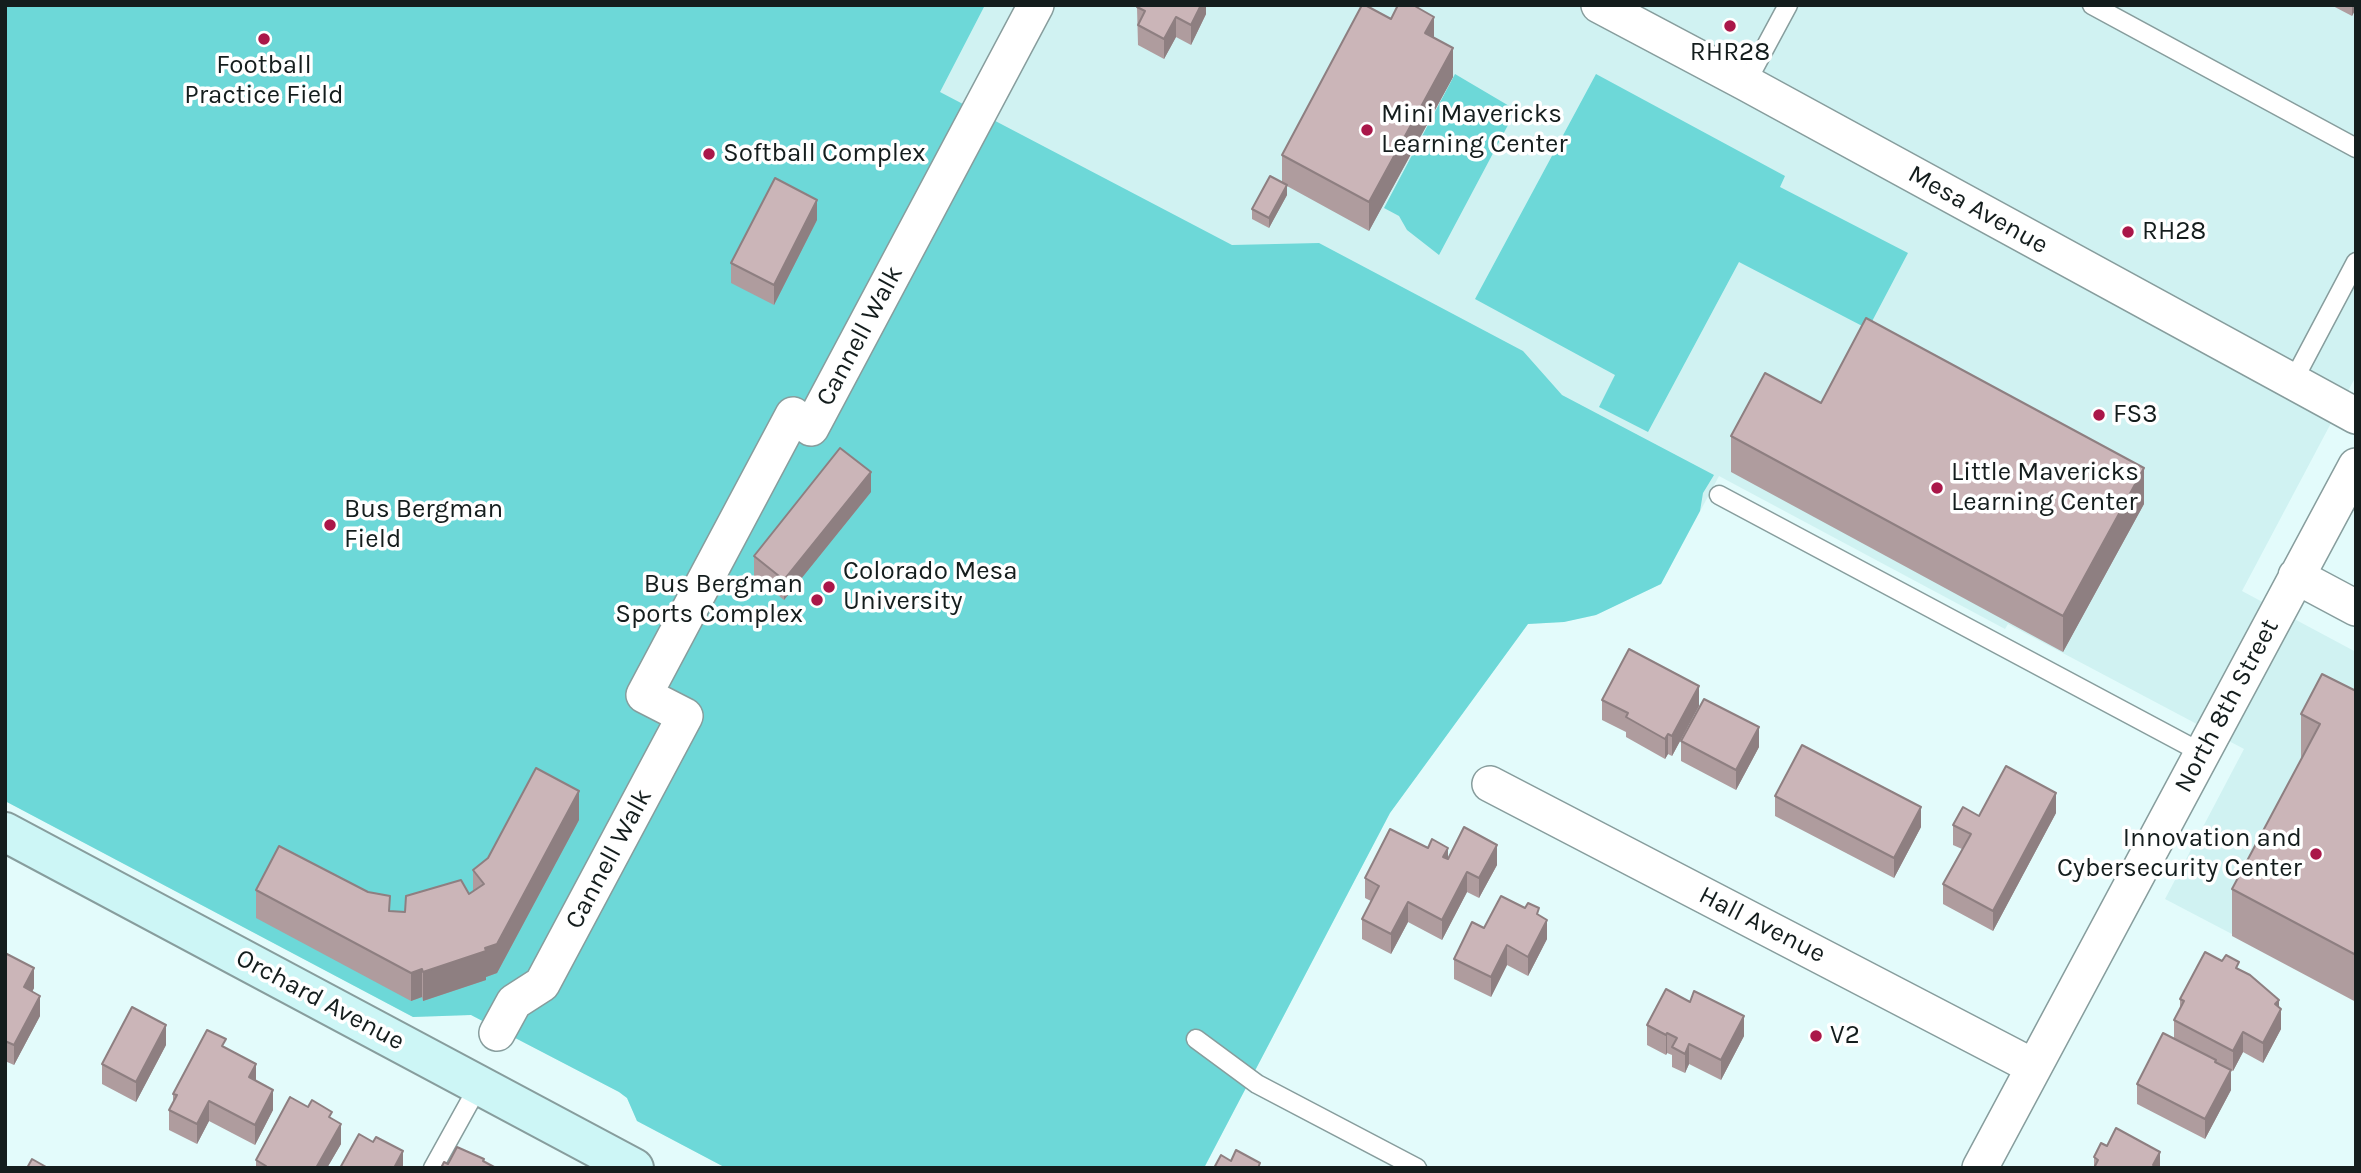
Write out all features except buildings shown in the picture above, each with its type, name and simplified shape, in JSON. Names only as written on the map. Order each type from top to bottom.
[{"type":"street","name":"Cannell Walk","points":[[497,1033],[514,1002],[542,984],[685,716],[644,695],[793,415],[811,428],[1036,5]]},
{"type":"street","name":"Mesa Avenue","points":[[1599,5],[2356,416]]},
{"type":"street","name":"North 8th Street","points":[[1980,1168],[2356,466]]},
{"type":"street","points":[[2296,576],[2356,608]]},
{"type":"street","name":"Hall Avenue","points":[[1490,784],[2034,1067]]},
{"type":"street","name":"Orchard Avenue","points":[[5,832],[634,1168]]},
{"type":"lane","points":[[1746,83],[1787,5]]},
{"type":"lane","points":[[2092,5],[2356,148]]},
{"type":"lane","points":[[2292,383],[2356,262]]},
{"type":"lane","points":[[1719,495],[2202,753]]},
{"type":"lane","points":[[1196,1039],[1257,1084],[1417,1168]]},
{"type":"lane","points":[[433,1168],[479,1085]]},
{"type":"shaded area","name":"Bus Bergman Sports Complex","points":[[5,5],[2356,5],[2356,376],[2242,591],[2356,652],[2356,999],[2165,899],[2244,749],[2008,624],[2005,629],[1719,476],[1661,584],[1596,615],[1564,622],[1528,624],[1390,813],[1204,1168],[726,1168],[637,1121],[627,1098],[619,1092],[471,1015],[413,1017],[5,801]]},
{"type":"shaded area","name":"Bus Bergman Sports Complex","points":[[5,5],[985,5],[940,92],[1232,245],[1319,243],[1523,351],[1562,395],[1714,475],[1703,493],[1700,511],[1661,584],[1596,615],[1564,622],[1528,624],[1390,813],[1204,1168],[726,1168],[637,1121],[627,1098],[619,1092],[471,1015],[413,1017],[5,801]]},
{"type":"shaded area","points":[[1455,74],[1516,110],[1439,255],[1407,230],[1399,216],[1384,208]]},
{"type":"shaded area","points":[[1596,74],[1785,176],[1780,187],[1908,253],[1868,329],[1739,262],[1648,432],[1599,407],[1615,375],[1475,299]]},
{"type":"place","name":"RHR28","points":[[1730,26]]},
{"type":"place","name":"Football Practice Field","points":[[264,39]]},
{"type":"place","name":"Mini Mavericks Learning Center","points":[[1367,130]]},
{"type":"place","name":"Softball Complex","points":[[709,154]]},
{"type":"place","name":"RH28","points":[[2128,232]]},
{"type":"place","name":"FS3","points":[[2099,415]]},
{"type":"place","name":"Little Mavericks Learning Center","points":[[1937,488]]},
{"type":"place","name":"Bus Bergman Field","points":[[330,525]]},
{"type":"place","name":"Colorado Mesa University","points":[[829,587]]},
{"type":"place","name":"Bus Bergman Sports Complex","points":[[817,600]]},
{"type":"place","name":"Innovation and Cybersecurity Center","points":[[2316,854]]},
{"type":"place","name":"V2","points":[[1816,1036]]}]
